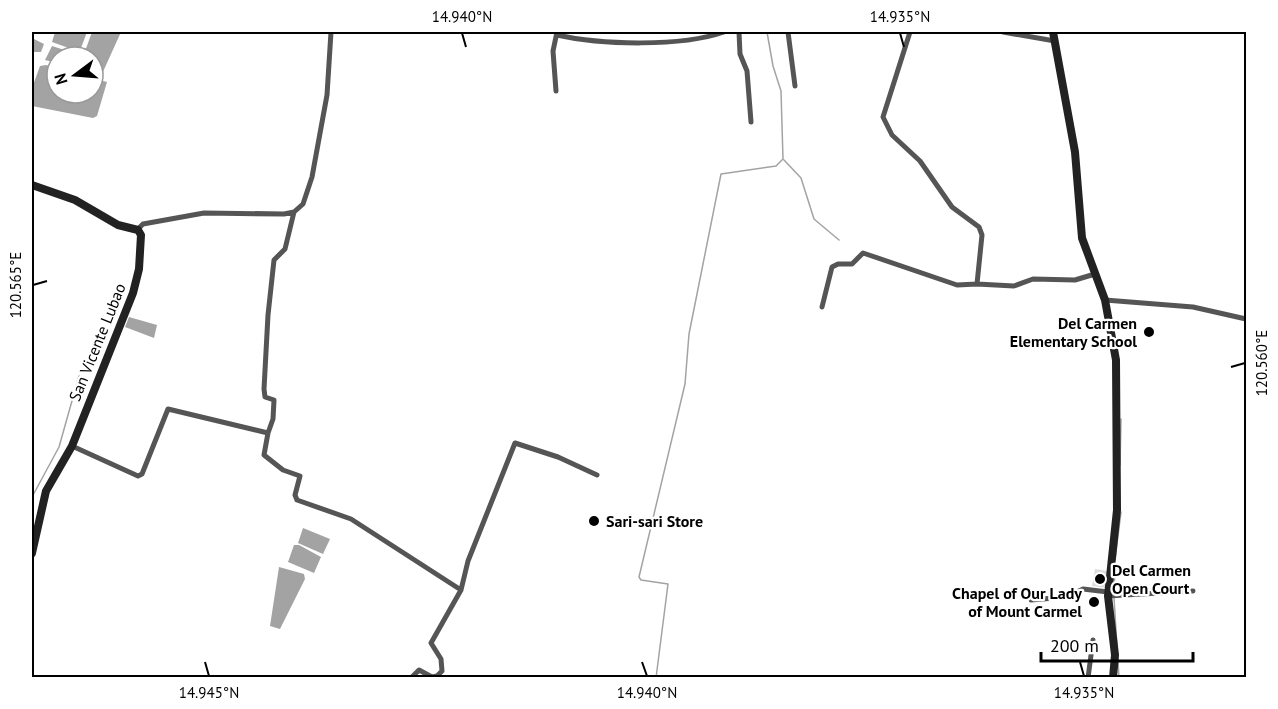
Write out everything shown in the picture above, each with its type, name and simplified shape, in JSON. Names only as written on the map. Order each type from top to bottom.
[{"type":"street","points":[[32,185],[75,200],[131,228],[196,214],[294,212],[303,204],[318,147],[327,95],[331,32]]},
{"type":"street","points":[[556,91],[553,51],[557,33],[589,42],[624,42],[700,38],[724,32]]},
{"type":"street","points":[[739,32],[740,54],[747,71],[751,122]]},
{"type":"street","points":[[788,32],[795,86]]},
{"type":"street","points":[[910,32],[883,117],[892,135],[927,168],[952,207],[979,227],[982,235],[977,284]]},
{"type":"street","points":[[1003,32],[1055,41]]},
{"type":"street","points":[[1053,32],[1075,152],[1082,238],[1105,300],[1116,360],[1117,510],[1108,594],[1115,655],[1113,678]]},
{"type":"street","points":[[294,212],[285,249],[274,260],[264,389],[265,397],[274,400],[273,419],[264,455],[282,470],[300,476],[295,495],[297,500],[351,519],[461,590]]},
{"type":"street","name":"San Vicente Lubao","points":[[32,553],[43,501],[51,479],[72,446],[133,293],[139,269],[141,235],[131,228]]},
{"type":"street","points":[[822,307],[832,267],[838,264],[852,264],[862,253],[957,285],[1014,286],[1033,279],[1075,280],[1095,274]]},
{"type":"street","points":[[1105,300],[1193,307],[1246,319]]},
{"type":"street","points":[[72,446],[138,476],[146,464],[164,412],[172,407],[268,434]]},
{"type":"street","points":[[411,678],[419,670],[432,677],[442,671],[441,660],[431,643],[461,590],[468,561],[514,443],[558,458],[597,475]]},
{"type":"street","points":[[1031,600],[1066,597],[1083,589],[1108,594],[1193,591]]},
{"type":"street","points":[[1088,678],[1093,640]]},
{"type":"shaded area","points":[[55,32],[87,32],[82,45],[60,45],[52,42]]},
{"type":"shaded area","points":[[92,32],[121,32],[105,67],[105,45],[87,45]]},
{"type":"shaded area","points":[[32,38],[44,44],[41,52],[32,52]]},
{"type":"shaded area","points":[[45,65],[45,105],[100,105],[97,116],[93,118],[32,106],[32,88],[40,66]]},
{"type":"shaded area","points":[[129,317],[157,325],[154,338],[125,327]]},
{"type":"shaded area","points":[[303,528],[330,539],[323,554],[298,543]]},
{"type":"shaded area","points":[[294,545],[299,545],[321,557],[314,573],[288,562]]},
{"type":"shaded area","points":[[279,567],[304,574],[305,579],[280,629],[270,626]]},
{"type":"shaded area","name":"Del Carmen Open Court","points":[[1095,569],[1108,571],[1106,588],[1092,586]]},
{"type":"waterway","points":[[656,678],[668,584],[641,580],[639,577],[685,384],[689,334],[721,174],[776,166],[783,159],[781,91],[773,66],[767,32]]},
{"type":"waterway","points":[[784,160],[801,178],[814,219],[839,240]]},
{"type":"waterway","points":[[32,530],[32,497],[59,447],[79,376]]},
{"type":"waterway","points":[[1120,465],[1121,419]]},
{"type":"waterway","points":[[1115,560],[1121,512]]},
{"type":"waterway","points":[[1114,593],[1115,568]]},
{"type":"waterway","points":[[1114,598],[1119,678]]},
{"type":"place","name":"Del Carmen Elementary School","points":[[1149,332]]},
{"type":"place","name":"Sari-sari Store","points":[[594,521]]},
{"type":"place","name":"Del Carmen Open Court","points":[[1100,579]]},
{"type":"place","name":"Chapel of Our Lady of Mount Carmel","points":[[1094,602]]}]
